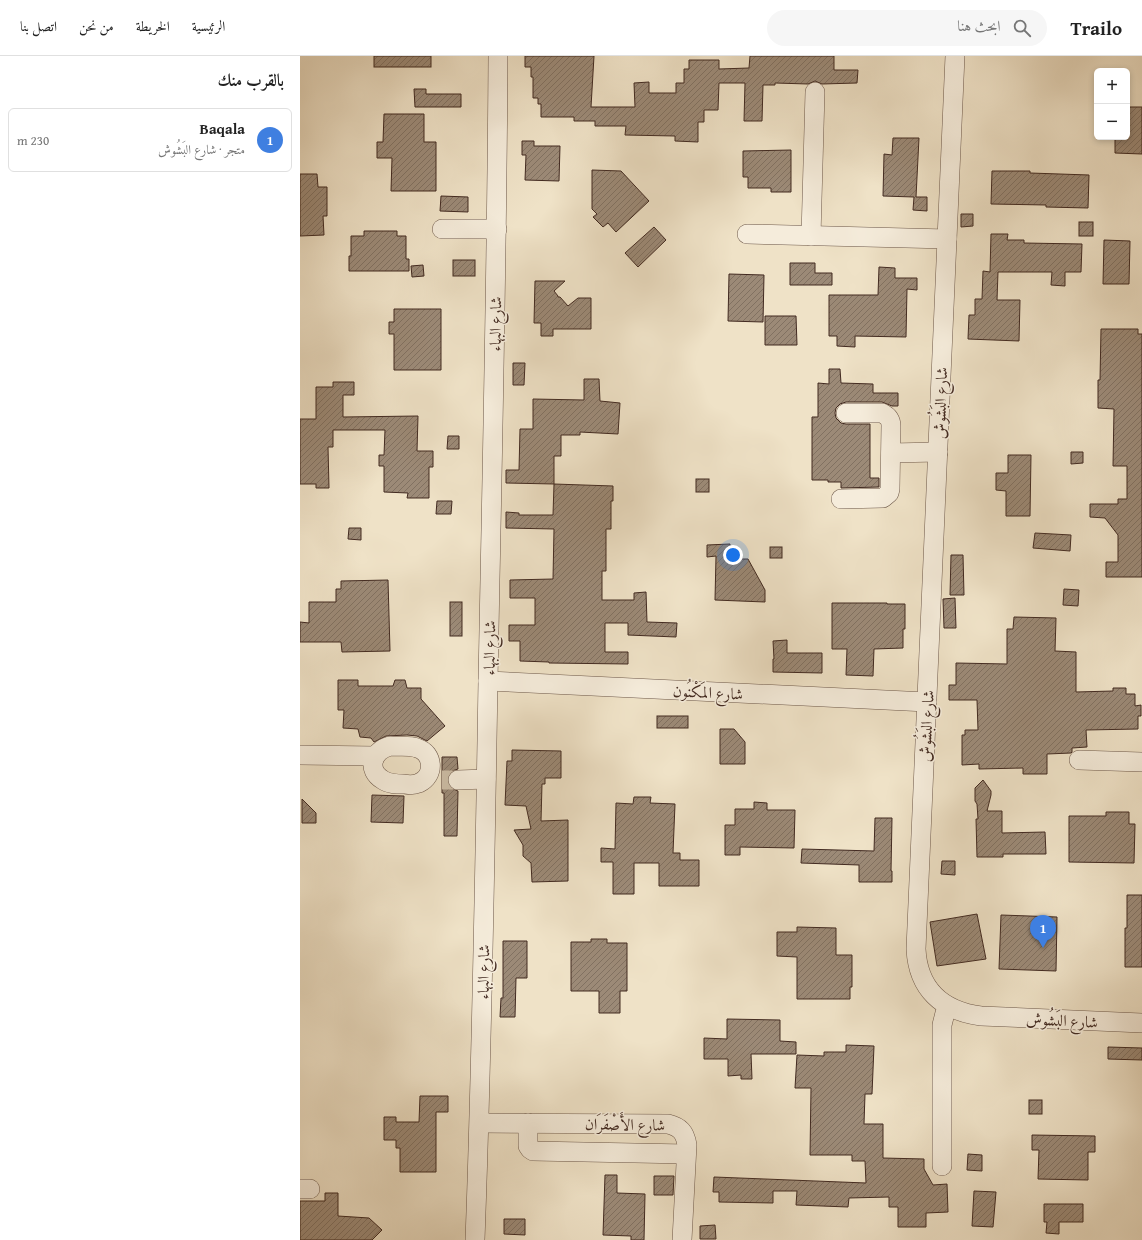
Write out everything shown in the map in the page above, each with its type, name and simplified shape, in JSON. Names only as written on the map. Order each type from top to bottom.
[{"type":"street","name":"شارع البهاء","points":[[475,1240],[480,1123],[497,229],[498,56]]},
{"type":"street","name":"شارع البَشُوش","points":[[955,56],[916,949],[919,970],[929,990],[936,998],[949,1007],[969,1014],[981,1016],[1142,1023]]},
{"type":"street","points":[[811,236],[815,92]]},
{"type":"street","points":[[442,229],[497,229]]},
{"type":"street","points":[[747,234],[947,239]]},
{"type":"street","points":[[841,499],[879,499],[886,496],[890,489],[891,422],[886,415],[882,413],[846,413]]},
{"type":"street","points":[[891,453],[938,452]]},
{"type":"street","name":"شارع المَكْنُون","points":[[488,681],[927,702]]},
{"type":"street","points":[[390,746],[413,747],[421,750],[428,756],[431,766],[430,772],[423,781],[417,784],[394,784],[383,780],[375,772],[373,761],[375,756],[383,748],[390,746]]},
{"type":"street","points":[[300,755],[375,756]]},
{"type":"street","points":[[1080,760],[1142,762]]},
{"type":"street","points":[[423,781],[486,779]]},
{"type":"street","points":[[942,1166],[942,1026],[949,1007]]},
{"type":"street","name":"شارع الأَصْفَرَان","points":[[480,1123],[668,1124],[676,1126],[682,1130],[686,1137],[682,1240]]},
{"type":"street","points":[[528,1123],[528,1146],[533,1151],[686,1154]]},
{"type":"building","points":[[374,56],[431,56],[431,67],[374,67]]},
{"type":"building","points":[[525,56],[594,56],[591,107],[635,107],[634,83],[649,82],[649,93],[676,93],[676,83],[684,83],[684,69],[689,69],[689,60],[719,60],[719,69],[749,68],[750,56],[834,56],[834,70],[858,70],[857,83],[822,84],[815,81],[808,84],[775,83],[775,85],[763,85],[762,121],[744,121],[745,83],[719,83],[718,110],[704,110],[704,122],[698,122],[698,142],[675,141],[675,136],[625,135],[626,126],[595,126],[595,121],[574,121],[574,117],[541,117],[541,104],[538,104],[538,98],[533,98],[533,77],[531,77],[531,67],[525,67]]},
{"type":"building","points":[[414,89],[426,89],[426,94],[461,94],[461,107],[415,107]]},
{"type":"building","points":[[1130,107],[1142,107],[1142,154],[1115,153],[1115,140],[1130,140]]},
{"type":"building","points":[[384,114],[424,114],[424,142],[436,142],[436,191],[391,191],[392,158],[377,158],[377,142],[383,142]]},
{"type":"building","points":[[893,138],[919,138],[916,197],[927,197],[927,211],[913,210],[914,197],[883,196],[884,154],[892,155]]},
{"type":"building","points":[[522,141],[534,141],[534,146],[560,146],[559,181],[525,180],[526,155],[522,155]]},
{"type":"building","points":[[791,150],[791,192],[771,192],[771,188],[748,188],[748,177],[743,177],[743,151]]},
{"type":"building","points":[[592,170],[621,171],[649,201],[616,232],[608,223],[603,227],[593,217],[597,214],[592,209]]},
{"type":"building","points":[[992,171],[1030,171],[1030,173],[1089,175],[1088,208],[1046,207],[1046,205],[991,204]]},
{"type":"building","points":[[300,174],[317,174],[318,187],[327,187],[327,216],[323,216],[324,235],[300,236]]},
{"type":"building","points":[[441,196],[468,197],[468,212],[440,211]]},
{"type":"building","points":[[961,214],[973,214],[973,226],[961,227]]},
{"type":"building","points":[[1079,222],[1093,222],[1093,236],[1079,236]]},
{"type":"building","points":[[654,227],[666,240],[638,267],[625,253]]},
{"type":"building","points":[[364,231],[397,231],[397,236],[406,236],[406,259],[409,259],[409,271],[349,271],[351,236],[364,236]]},
{"type":"building","points":[[991,234],[1008,234],[1007,240],[1024,240],[1024,243],[1082,244],[1081,272],[1065,272],[1065,286],[1051,285],[1052,272],[998,272],[997,300],[1020,300],[1019,341],[968,339],[969,315],[975,315],[975,299],[982,299],[983,271],[990,272]]},
{"type":"building","points":[[1104,240],[1130,241],[1129,284],[1103,284]]},
{"type":"building","points":[[453,260],[475,260],[475,276],[453,276]]},
{"type":"building","points":[[790,263],[815,263],[815,273],[832,273],[832,285],[790,285]]},
{"type":"building","points":[[423,265],[424,276],[412,277],[411,266]]},
{"type":"building","points":[[879,267],[895,268],[895,278],[917,278],[917,290],[907,289],[906,337],[855,336],[855,347],[837,346],[837,336],[829,336],[829,295],[878,295]]},
{"type":"building","points":[[729,274],[764,275],[763,322],[728,321]]},
{"type":"building","points":[[535,281],[565,281],[554,291],[568,306],[578,298],[591,298],[591,329],[553,329],[553,336],[541,336],[541,323],[534,323]]},
{"type":"building","points":[[394,309],[441,309],[441,370],[394,370],[394,334],[389,334],[389,322],[394,322]]},
{"type":"building","points":[[765,316],[796,316],[797,345],[765,345]]},
{"type":"building","points":[[1101,329],[1138,329],[1138,334],[1142,334],[1142,577],[1106,577],[1106,562],[1118,562],[1118,535],[1105,518],[1090,517],[1090,504],[1118,504],[1118,499],[1127,499],[1127,466],[1113,466],[1114,409],[1098,408]]},
{"type":"building","points":[[513,363],[525,363],[524,385],[513,385]]},
{"type":"building","points":[[829,369],[840,369],[841,383],[873,384],[873,393],[898,393],[898,406],[892,406],[882,402],[846,402],[840,404],[836,408],[836,418],[841,423],[870,424],[870,478],[879,478],[879,487],[841,488],[841,482],[812,480],[812,417],[818,417],[818,383],[829,384]]},
{"type":"building","points":[[584,379],[599,379],[600,401],[620,403],[618,434],[580,432],[580,435],[561,435],[561,456],[554,456],[554,484],[506,483],[506,470],[519,470],[520,429],[533,429],[533,399],[584,400]]},
{"type":"building","points":[[333,382],[354,382],[354,395],[343,395],[343,417],[418,416],[417,451],[433,451],[433,467],[429,467],[429,498],[407,498],[408,493],[384,492],[384,466],[379,466],[379,455],[384,455],[385,430],[333,430],[333,447],[328,447],[329,488],[316,488],[316,484],[300,484],[300,419],[316,419],[316,387],[333,387]]},
{"type":"building","points":[[448,436],[459,436],[459,449],[447,449]]},
{"type":"building","points":[[1071,452],[1083,452],[1083,463],[1071,464]]},
{"type":"building","points":[[1008,455],[1031,455],[1030,516],[1006,516],[1006,491],[996,490],[996,473],[1008,473]]},
{"type":"building","points":[[696,479],[709,479],[709,492],[696,492]]},
{"type":"building","points":[[554,484],[613,486],[613,501],[611,501],[611,529],[606,529],[606,571],[602,571],[602,600],[634,600],[634,593],[646,592],[647,622],[677,623],[676,637],[628,635],[628,623],[605,623],[605,652],[628,652],[628,664],[520,661],[520,641],[509,641],[509,625],[535,625],[535,598],[510,598],[510,580],[553,579],[554,529],[506,528],[506,512],[519,513],[519,515],[553,515]]},
{"type":"building","points":[[437,501],[452,501],[451,514],[436,514]]},
{"type":"building","points":[[349,528],[361,528],[361,540],[348,539]]},
{"type":"building","points":[[1035,533],[1071,535],[1070,551],[1033,548]]},
{"type":"building","points":[[730,544],[730,559],[748,559],[765,590],[765,602],[715,600],[716,556],[707,557],[707,545]]},
{"type":"building","points":[[770,547],[782,547],[782,558],[770,558]]},
{"type":"building","points":[[951,555],[963,555],[964,595],[950,595]]},
{"type":"building","points":[[388,580],[390,651],[342,652],[341,642],[300,642],[300,622],[309,623],[309,602],[336,602],[336,589],[341,589],[341,581]]},
{"type":"building","points":[[1064,589],[1079,590],[1078,606],[1063,605]]},
{"type":"building","points":[[955,598],[956,628],[944,628],[943,599]]},
{"type":"building","points":[[450,602],[462,602],[462,636],[450,636]]},
{"type":"building","points":[[832,603],[905,604],[903,648],[874,649],[873,676],[846,675],[847,649],[832,649]]},
{"type":"building","points":[[1014,617],[1056,618],[1055,651],[1076,652],[1076,692],[1113,691],[1113,688],[1126,688],[1126,694],[1135,694],[1135,706],[1141,705],[1141,716],[1138,716],[1138,729],[1086,730],[1087,747],[1072,748],[1071,753],[1047,754],[1047,774],[1023,774],[1023,768],[979,769],[979,764],[962,765],[962,735],[965,735],[965,730],[978,730],[977,700],[949,700],[949,685],[956,685],[956,663],[1007,664],[1007,629],[1013,629]]},
{"type":"building","points":[[787,640],[787,653],[822,653],[822,673],[773,672],[773,641]]},
{"type":"building","points":[[338,680],[358,680],[358,686],[393,686],[395,680],[405,680],[407,688],[421,688],[421,699],[445,726],[427,741],[417,736],[407,735],[386,736],[374,742],[371,738],[360,737],[358,729],[343,728],[344,710],[338,710]]},
{"type":"building","points":[[657,716],[688,716],[688,728],[657,728]]},
{"type":"building","points":[[720,729],[734,729],[745,742],[745,764],[720,764]]},
{"type":"building","points":[[512,750],[561,751],[561,778],[545,778],[545,784],[542,784],[541,821],[568,820],[568,881],[532,882],[531,863],[523,856],[523,845],[514,830],[531,829],[526,806],[505,805],[507,761],[512,761]]},
{"type":"building","points":[[442,757],[457,757],[458,769],[452,771],[447,780],[449,786],[458,791],[457,836],[444,836]]},
{"type":"building","points":[[983,780],[991,791],[987,811],[1002,811],[1002,833],[1045,832],[1046,854],[1003,854],[1003,857],[977,857],[976,819],[978,819],[977,804],[975,801],[975,788]]},
{"type":"building","points":[[372,795],[404,796],[403,823],[371,822]]},
{"type":"building","points":[[634,797],[651,797],[650,803],[675,804],[673,853],[680,853],[680,860],[699,860],[699,886],[659,886],[659,863],[634,863],[634,894],[613,894],[613,862],[601,862],[601,848],[615,849],[616,803],[633,804]]},
{"type":"building","points":[[302,799],[316,813],[316,823],[302,823]]},
{"type":"building","points":[[754,802],[767,803],[767,810],[795,810],[794,848],[740,847],[740,855],[725,855],[725,825],[735,825],[735,809],[754,809]]},
{"type":"building","points":[[1106,812],[1129,812],[1129,824],[1135,824],[1134,863],[1069,862],[1069,816],[1106,816]]},
{"type":"building","points":[[875,818],[892,818],[892,882],[859,882],[859,865],[801,863],[802,849],[874,851]]},
{"type":"building","points":[[942,861],[955,861],[955,875],[941,874]]},
{"type":"building","points":[[1127,895],[1142,895],[1142,967],[1125,967]]},
{"type":"building","points":[[977,914],[986,959],[937,966],[930,922]]},
{"type":"building","points":[[1001,915],[1057,917],[1056,971],[999,969]]},
{"type":"building","points":[[797,927],[836,928],[836,955],[852,955],[852,987],[850,987],[850,999],[797,999],[797,957],[777,956],[777,932],[797,932]]},
{"type":"building","points":[[591,939],[607,939],[607,943],[627,943],[627,991],[620,991],[620,1013],[599,1013],[599,991],[571,991],[571,942],[591,942]]},
{"type":"building","points":[[503,941],[527,941],[527,978],[516,978],[515,1017],[500,1017],[501,998],[503,998]]},
{"type":"building","points":[[727,1019],[780,1020],[780,1041],[796,1042],[796,1054],[751,1054],[752,1079],[741,1079],[741,1075],[728,1076],[728,1059],[704,1059],[704,1038],[727,1039]]},
{"type":"building","points":[[846,1045],[874,1046],[872,1094],[865,1094],[864,1124],[883,1124],[883,1158],[924,1159],[924,1169],[933,1185],[947,1184],[948,1212],[926,1213],[926,1227],[898,1227],[898,1207],[889,1207],[889,1197],[849,1198],[848,1207],[796,1205],[797,1191],[773,1191],[773,1203],[719,1202],[719,1192],[713,1192],[714,1177],[866,1183],[865,1161],[852,1161],[852,1155],[810,1155],[811,1088],[795,1088],[797,1055],[824,1056],[824,1052],[846,1052]]},
{"type":"building","points":[[1108,1047],[1142,1048],[1142,1060],[1108,1059]]},
{"type":"building","points":[[420,1096],[448,1096],[448,1112],[436,1112],[436,1172],[400,1172],[400,1148],[396,1148],[396,1140],[384,1140],[384,1117],[396,1117],[396,1122],[419,1122]]},
{"type":"building","points":[[1029,1100],[1042,1100],[1042,1114],[1029,1114]]},
{"type":"building","points":[[1032,1135],[1095,1136],[1095,1152],[1088,1152],[1088,1180],[1038,1179],[1039,1150],[1032,1150]]},
{"type":"building","points":[[968,1154],[982,1155],[982,1171],[967,1170]]},
{"type":"building","points":[[605,1175],[617,1175],[617,1193],[645,1194],[644,1240],[631,1240],[631,1236],[603,1235]]},
{"type":"building","points":[[654,1176],[674,1176],[673,1195],[654,1195]]},
{"type":"building","points":[[974,1191],[996,1192],[993,1227],[972,1226]]},
{"type":"building","points":[[325,1193],[338,1193],[338,1216],[369,1218],[382,1230],[372,1240],[300,1240],[300,1201],[325,1201]]},
{"type":"building","points":[[1044,1204],[1083,1204],[1083,1222],[1059,1222],[1059,1234],[1046,1233],[1047,1222],[1044,1222]]},
{"type":"building","points":[[504,1219],[525,1219],[525,1235],[504,1234]]},
{"type":"building","points":[[715,1225],[716,1239],[700,1239],[700,1226]]},
{"type":"tunnel","points":[[442,780],[458,780]]},
{"type":"place","name":"Baqala","points":[[1043,948]]}]
